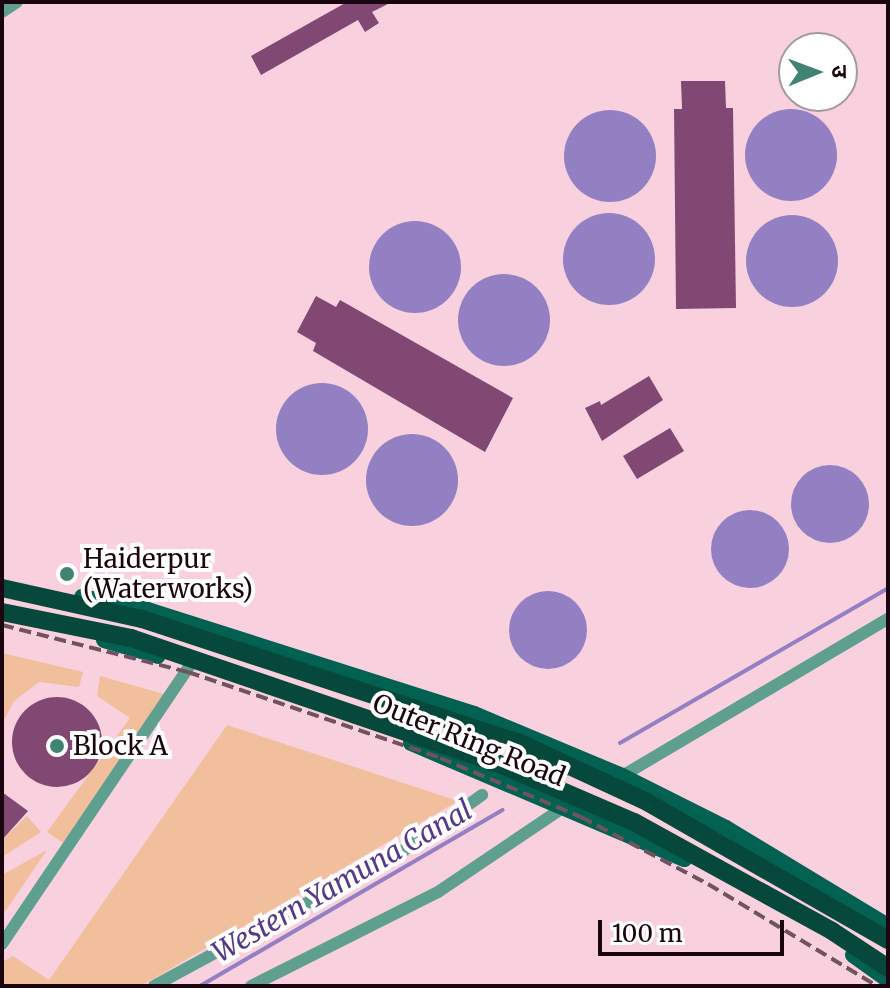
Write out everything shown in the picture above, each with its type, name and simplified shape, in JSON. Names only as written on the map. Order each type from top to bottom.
[{"type":"highway","name":"Outer Ring Road","points":[[2,588],[142,619],[520,743],[647,802],[888,940]]},
{"type":"highway","name":"Outer Ring Road","points":[[2,615],[131,638],[504,766],[634,822],[832,931],[886,971]]},
{"type":"main road","name":"Outer Ring Road","points":[[2,580],[148,610],[474,714],[622,776],[726,828],[888,926]]},
{"type":"main road","name":"Outer Ring Road","points":[[2,615],[190,665],[425,748],[660,847],[768,902],[886,971]]},
{"type":"street","points":[[2,12],[17,2]]},
{"type":"street","points":[[622,776],[888,619]]},
{"type":"street","points":[[2,944],[190,665]]},
{"type":"street","points":[[154,986],[403,851],[482,795]]},
{"type":"street","points":[[251,986],[438,892],[564,807]]},
{"type":"shaded area","points":[[610,110],[627,114],[642,124],[652,139],[656,156],[652,173],[642,188],[627,198],[610,202],[593,198],[578,188],[568,173],[564,156],[568,139],[578,124],[593,114]]},
{"type":"shaded area","points":[[778,112],[805,112],[816,117],[829,130],[836,146],[836,164],[829,180],[816,193],[800,200],[782,200],[766,193],[753,180],[746,164],[746,146],[753,130],[766,117]]},
{"type":"shaded area","points":[[609,213],[626,217],[641,227],[651,242],[655,259],[651,276],[641,291],[626,301],[609,305],[592,301],[577,291],[567,276],[563,259],[567,242],[577,227],[592,217]]},
{"type":"shaded area","points":[[792,215],[809,219],[824,229],[834,244],[838,261],[834,278],[824,293],[809,303],[792,307],[775,303],[760,293],[750,278],[746,261],[750,244],[760,229],[775,219]]},
{"type":"shaded area","points":[[415,221],[432,225],[447,235],[457,250],[461,267],[457,284],[447,299],[432,309],[415,313],[398,309],[383,299],[373,284],[369,267],[373,250],[383,235],[398,225]]},
{"type":"shaded area","points":[[504,274],[521,278],[536,288],[546,303],[550,320],[546,337],[536,352],[521,362],[504,366],[487,362],[472,352],[462,337],[458,320],[462,303],[472,288],[487,278]]},
{"type":"shaded area","points":[[322,383],[339,387],[354,397],[364,412],[368,429],[364,446],[354,461],[339,471],[322,475],[305,471],[290,461],[280,446],[276,429],[280,412],[290,397],[305,387]]},
{"type":"shaded area","points":[[412,434],[429,438],[444,448],[454,463],[458,480],[454,497],[444,512],[429,522],[412,526],[395,522],[380,512],[370,497],[366,480],[370,463],[380,448],[395,438]]},
{"type":"shaded area","points":[[830,465],[845,468],[857,477],[866,489],[869,504],[866,519],[857,531],[845,540],[830,543],[815,540],[803,531],[794,519],[791,504],[794,489],[803,477],[815,468]]},
{"type":"shaded area","points":[[750,510],[765,513],[777,522],[786,534],[789,549],[786,564],[777,576],[765,585],[750,588],[735,585],[723,576],[714,564],[711,549],[714,534],[723,522],[735,513]]},
{"type":"shaded area","points":[[548,591],[563,594],[575,603],[584,615],[587,630],[584,645],[575,657],[563,666],[548,669],[533,666],[521,657],[512,645],[509,630],[512,615],[521,603],[533,594]]},
{"type":"shaded area","points":[[2,653],[83,672],[79,687],[39,682],[14,701],[2,724]]},
{"type":"shaded area","points":[[100,676],[164,694],[63,843],[47,832],[130,718],[97,696]]},
{"type":"shaded area","points":[[227,725],[458,801],[141,986],[2,986],[2,962],[13,956],[49,980]]},
{"type":"shaded area","points":[[27,816],[41,832],[2,857],[2,840]]},
{"type":"shaded area","points":[[47,850],[2,916],[2,875]]},
{"type":"building","points":[[347,2],[392,2],[372,12],[379,23],[365,32],[358,20],[261,75],[251,56]]},
{"type":"building","points":[[681,81],[725,81],[726,108],[733,108],[736,308],[676,309],[674,109],[682,109]]},
{"type":"building","points":[[316,296],[336,307],[340,300],[513,398],[485,452],[313,351],[316,343],[297,332]]},
{"type":"building","points":[[649,376],[663,400],[602,441],[585,408],[600,401],[601,405]]},
{"type":"building","points":[[670,428],[684,451],[637,479],[623,456]]},
{"type":"building","name":"Block A","points":[[57,697],[82,705],[94,717],[102,742],[94,767],[82,779],[57,787],[32,779],[20,767],[12,742],[20,717],[32,705]]},
{"type":"building","points":[[2,792],[28,811],[2,840]]},
{"type":"waterway","name":"Western Yamuna Canal","points":[[620,743],[888,588]]},
{"type":"waterway","name":"Western Yamuna Canal","points":[[552,782],[568,773]]},
{"type":"waterway","name":"Western Yamuna Canal","points":[[200,986],[503,810]]},
{"type":"railway","points":[[2,625],[188,672],[440,758],[581,817],[708,884],[877,986]]},
{"type":"place","name":"Haiderpur (Waterworks)","points":[[67,574]]},
{"type":"place","name":"Block A","points":[[57,746]]}]
